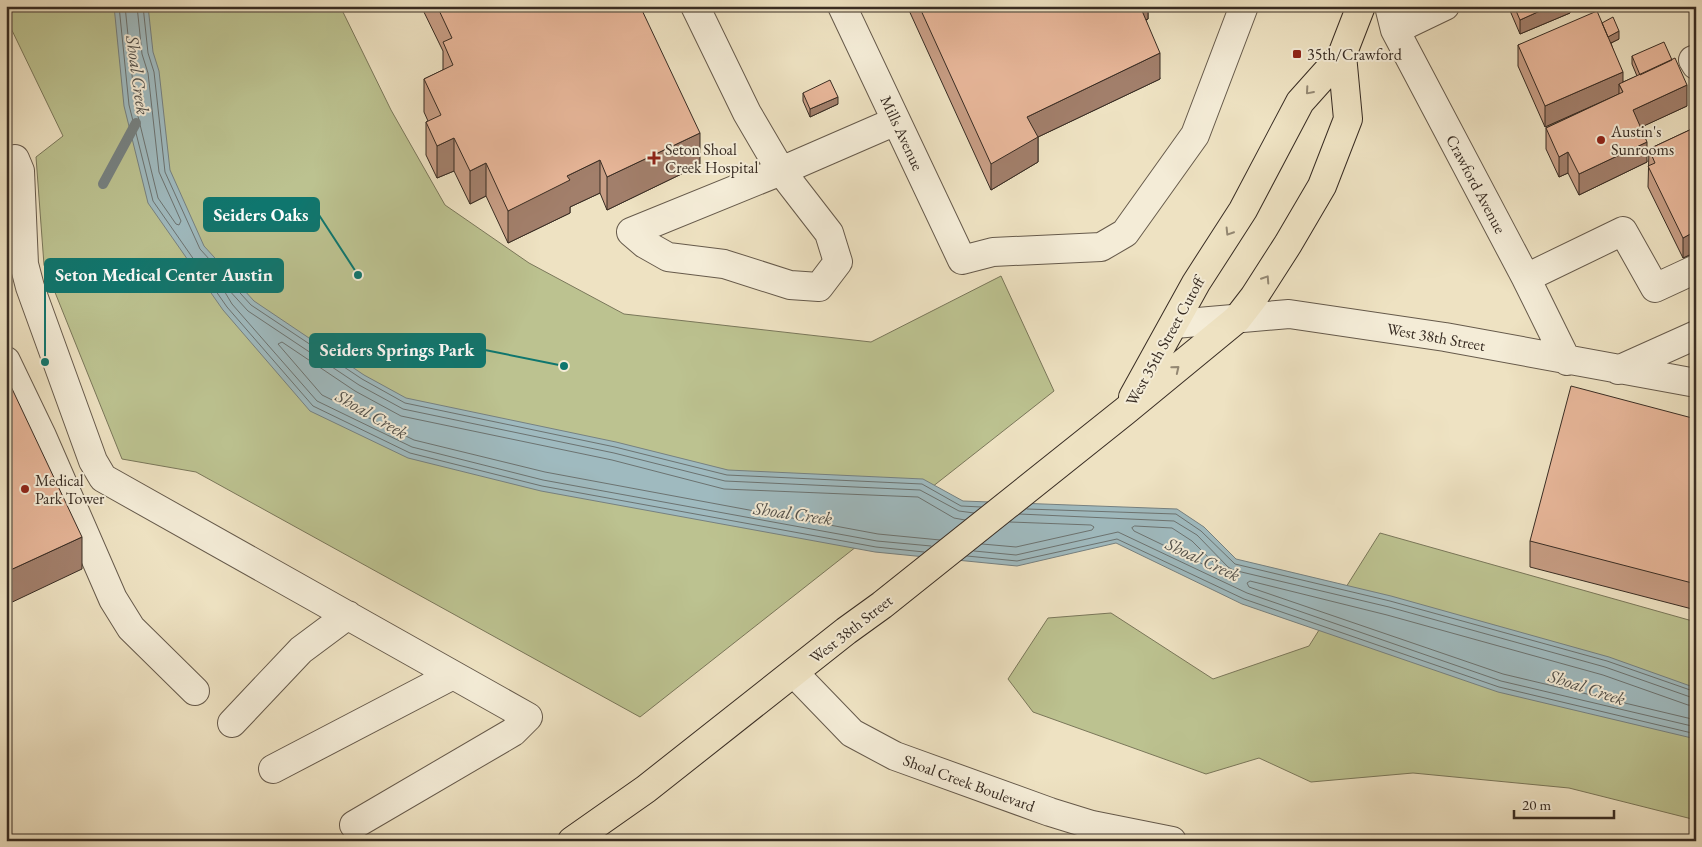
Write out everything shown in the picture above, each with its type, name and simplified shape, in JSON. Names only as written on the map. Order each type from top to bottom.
[{"type":"main road","name":"West 35th Street Cutoff","points":[[1125,411],[1175,324],[1196,283],[1243,210],[1300,102],[1342,55],[1361,6]]},
{"type":"main road","name":"West 35th Street Cutoff","points":[[1125,411],[1237,319],[1284,251],[1322,186],[1348,119],[1342,55]]},
{"type":"main road","name":"West 38th Street","points":[[572,841],[646,789],[1125,411]]},
{"type":"street","points":[[695,6],[748,112],[781,171],[829,233],[838,262],[819,287],[790,285],[724,264],[668,257],[645,244],[631,232],[781,171],[896,121]]},
{"type":"street","name":"Mills Avenue","points":[[842,6],[962,260],[993,252],[1101,247],[1125,233],[1195,135],[1237,8]]},
{"type":"street","points":[[1392,18],[1445,6]]},
{"type":"street","name":"Crawford Avenue","points":[[1392,18],[1567,361]]},
{"type":"street","points":[[1696,59],[1693,60],[1696,65]]},
{"type":"street","points":[[6,163],[15,159],[20,171],[24,264],[30,287],[93,461],[103,478],[528,717],[513,732],[354,825]]},
{"type":"street","points":[[1526,278],[1623,230],[1655,288],[1696,269]]},
{"type":"street","name":"West 38th Street","points":[[1175,324],[1289,314],[1445,337],[1567,361],[1696,383]]},
{"type":"street","points":[[1618,370],[1696,335]]},
{"type":"street","points":[[6,361],[42,436],[113,599],[131,628],[195,691]]},
{"type":"street","points":[[232,723],[301,650],[348,615]]},
{"type":"street","name":"Shoal Creek Boulevard","points":[[794,673],[852,734],[895,756],[1050,812],[1092,825],[1155,839]]},
{"type":"street","points":[[273,769],[453,675]]},
{"type":"green space","points":[[6,6],[340,6],[391,110],[445,205],[529,263],[624,314],[871,342],[1001,276],[1054,391],[640,717],[196,472],[122,459],[44,265],[36,157],[63,136],[6,18]]},
{"type":"green space","points":[[1380,533],[1696,622],[1696,820],[1569,788],[1413,773],[1311,782],[1259,758],[1206,774],[1033,712],[1008,679],[1048,618],[1111,613],[1213,679],[1309,646]]},
{"type":"water","name":"Shoal Creek","points":[[114,6],[148,6],[153,52],[159,71],[170,170],[204,246],[254,301],[364,375],[406,398],[616,442],[728,470],[923,479],[963,501],[1177,509],[1204,527],[1236,559],[1391,596],[1609,657],[1696,688],[1696,739],[1498,692],[1242,604],[1116,543],[1017,566],[875,552],[541,491],[408,458],[310,411],[223,310],[148,203],[124,106]]},
{"type":"building","points":[[437,6],[640,6],[700,133],[607,177],[600,160],[567,176],[570,180],[508,211],[486,163],[470,171],[454,138],[437,146],[426,122],[441,115],[424,79],[453,65],[443,42],[452,38]]},
{"type":"building","points":[[919,6],[1140,6],[1160,53],[1027,117],[1038,137],[991,164]]},
{"type":"building","points":[[1514,6],[1551,6],[1520,20]]},
{"type":"building","points":[[1597,11],[1623,72],[1545,106],[1518,45]]},
{"type":"building","points":[[1613,17],[1619,31],[1608,37],[1602,23]]},
{"type":"building","points":[[1664,42],[1672,60],[1640,75],[1632,56]]},
{"type":"building","points":[[1675,58],[1687,85],[1633,110],[1647,142],[1579,174],[1568,152],[1559,157],[1546,128],[1623,92],[1619,84]]},
{"type":"building","points":[[830,80],[838,97],[810,109],[803,93]]},
{"type":"building","points":[[1696,127],[1696,231],[1683,238],[1648,166],[1655,163],[1649,149]]},
{"type":"building","name":"Medical Park Tower","points":[[6,376],[82,537],[6,572]]},
{"type":"building","points":[[1571,386],[1696,419],[1696,584],[1530,541]]},
{"type":"waterway","name":"Shoal Creek","points":[[103,184],[136,123]]},
{"type":"place","name":"35th/Crawford","points":[[1297,54]]},
{"type":"place","name":"Austin's Sunrooms","points":[[1601,140]]},
{"type":"place","name":"Seton Shoal Creek Hospital","points":[[654,158]]},
{"type":"place","name":"Seiders Oaks","points":[[358,275]]},
{"type":"place","name":"Seton Medical Center Austin","points":[[45,362]]},
{"type":"place","name":"Seiders Springs Park","points":[[564,366]]},
{"type":"place","name":"Medical Park Tower","points":[[25,489]]}]
